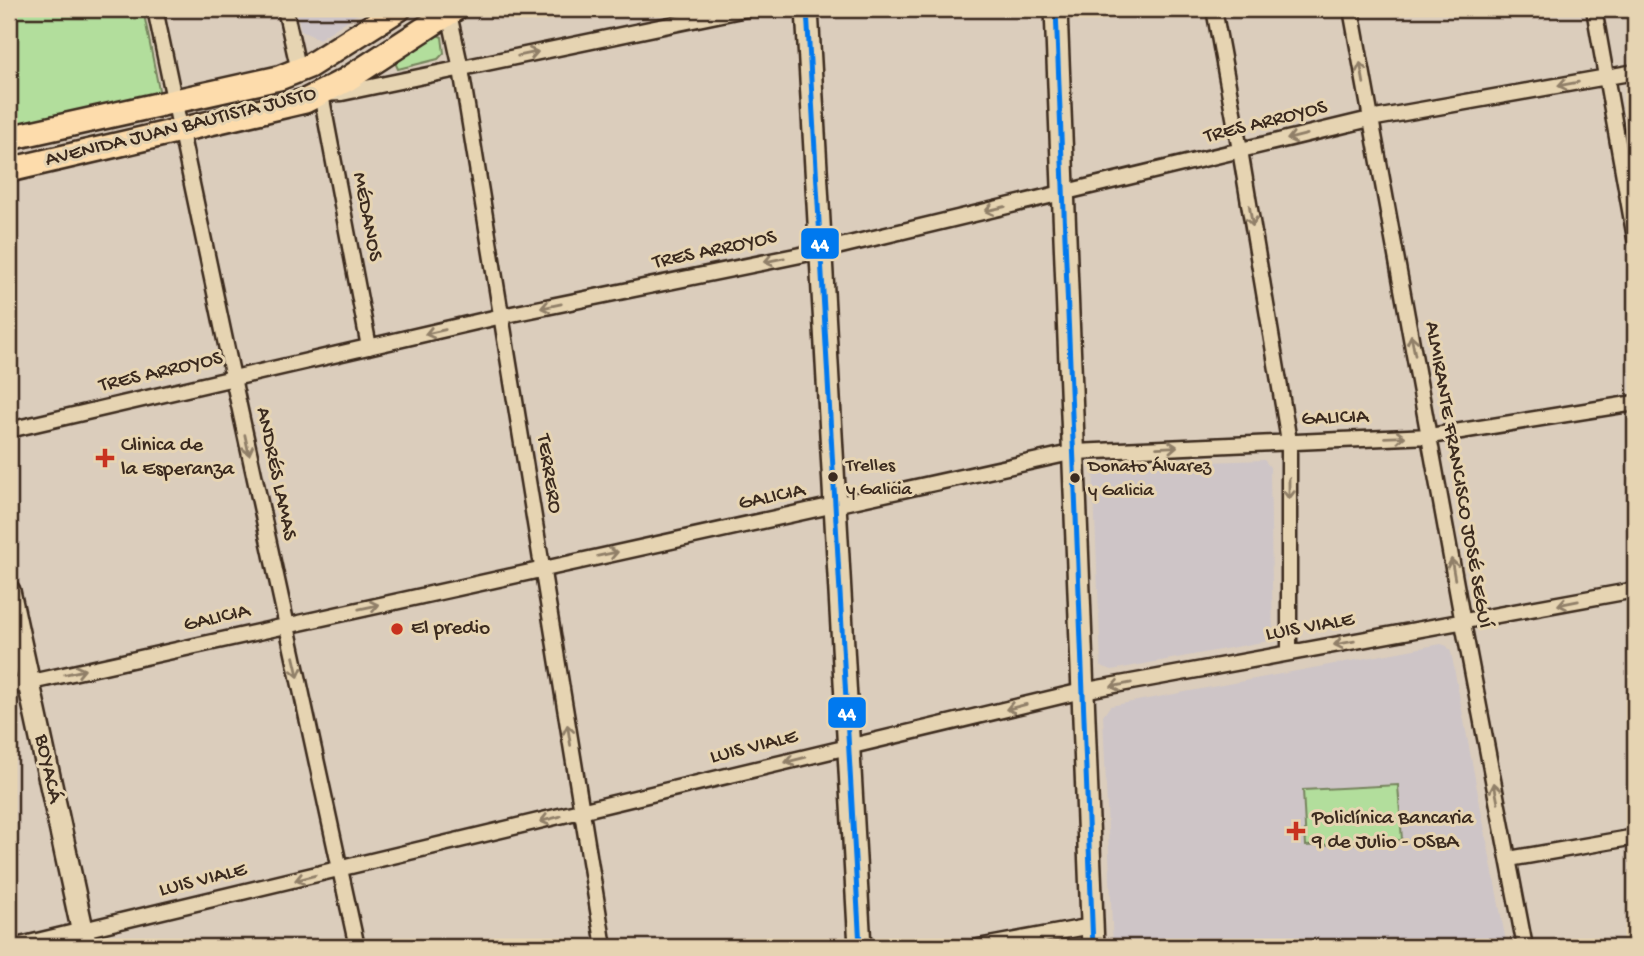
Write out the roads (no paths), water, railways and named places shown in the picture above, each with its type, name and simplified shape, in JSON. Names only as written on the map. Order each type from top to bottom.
[{"type":"main road","name":"AVENIDA JUAN BAUTISTA JUSTO","points":[[9,138],[279,78],[299,71],[399,9]]},
{"type":"main road","name":"AVENIDA JUAN BAUTISTA JUSTO","points":[[9,170],[287,106],[321,94],[451,10]]},
{"type":"street","name":"ANDRÉS LAMAS","points":[[155,9],[357,947]]},
{"type":"street","points":[[285,9],[299,71]]},
{"type":"street","points":[[321,94],[342,93],[746,9]]},
{"type":"street","points":[[807,9],[860,947]]},
{"type":"street","points":[[978,947],[1092,937],[1056,9]]},
{"type":"street","points":[[1214,9],[1289,441],[1290,653]]},
{"type":"street","name":"ALMIRANTE FRANCISCO JOSÉ SEGUÍ","points":[[1351,9],[1525,947]]},
{"type":"street","points":[[1594,9],[1635,238]]},
{"type":"street","name":"TERRERO","points":[[451,10],[604,947]]},
{"type":"street","name":"TRES ARROYOS","points":[[9,430],[502,316],[820,251],[1370,119],[1635,72]]},
{"type":"street","name":"MÉDANOS","points":[[321,94],[369,347]]},
{"type":"street","name":"GALICIA","points":[[19,685],[1075,452],[1430,436],[1635,403]]},
{"type":"street","name":"LUIS VIALE","points":[[12,947],[84,940],[341,870],[1082,691],[1635,590]]},
{"type":"street","name":"BOYACÁ","points":[[9,591],[19,685],[84,940]]},
{"type":"street","points":[[1509,859],[1635,837]]},
{"type":"place","name":"Clinica de la Esperanza","points":[[105,458]]},
{"type":"place","name":"Trelles y Galicia","points":[[833,477]]},
{"type":"place","name":"Donato Álvarez y Galicia","points":[[1075,478]]},
{"type":"place","name":"El predio","points":[[397,629]]},
{"type":"place","name":"Policlínica Bancaria 9 de Julio - OSBA","points":[[1296,831]]}]
